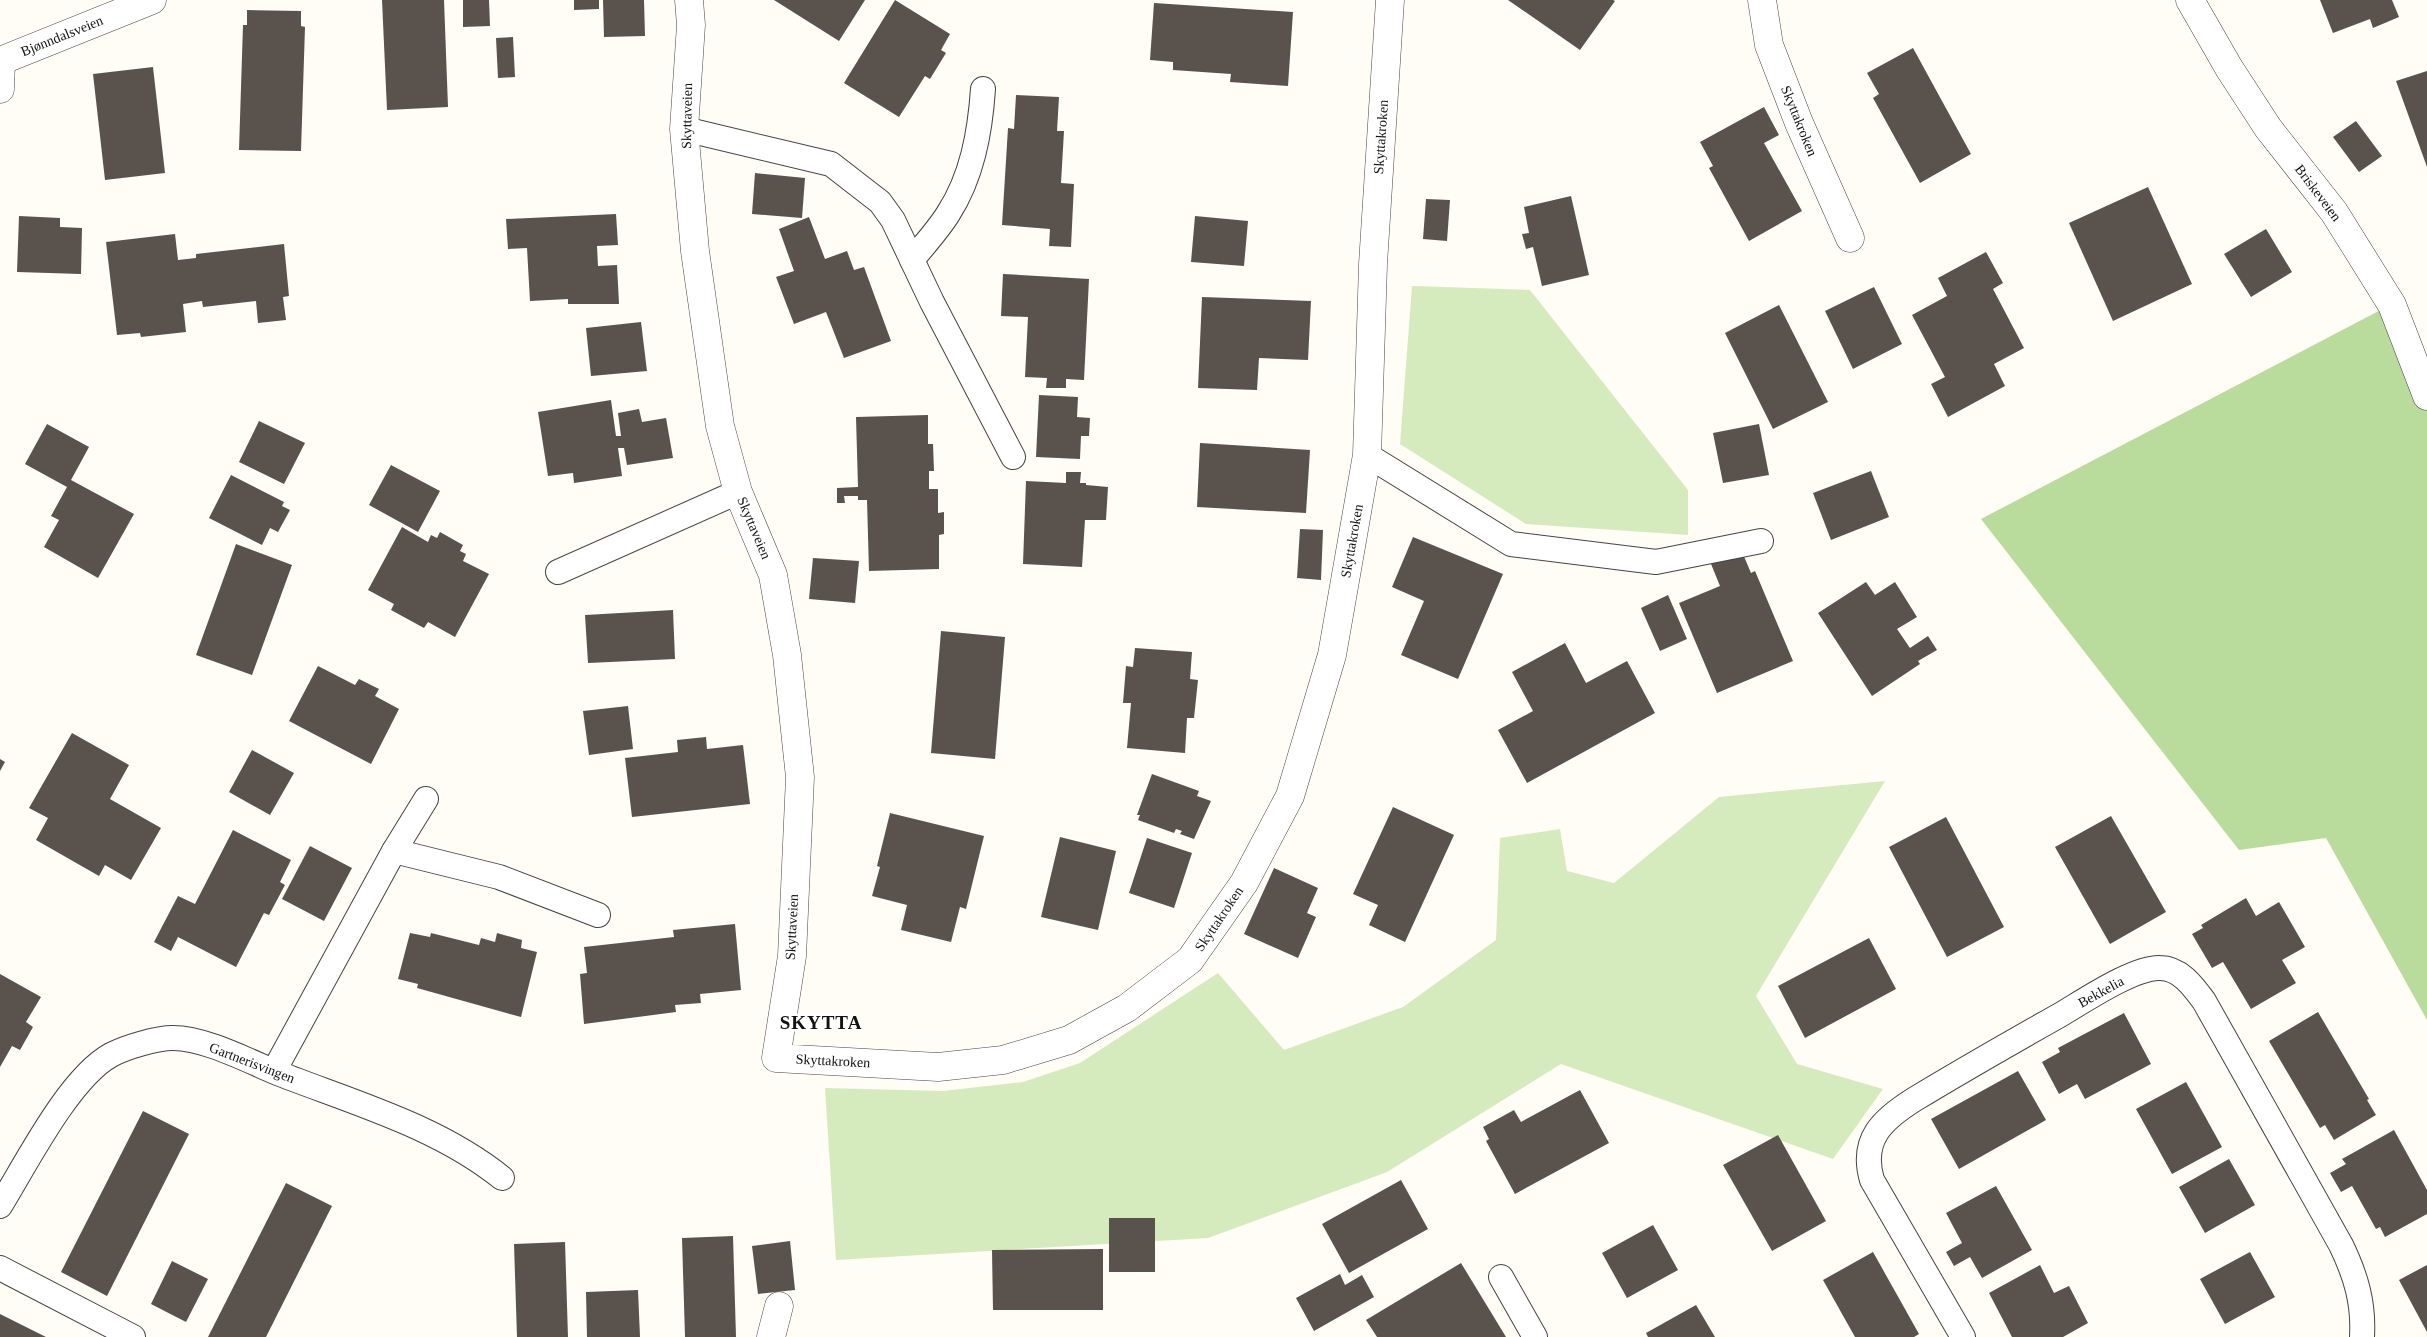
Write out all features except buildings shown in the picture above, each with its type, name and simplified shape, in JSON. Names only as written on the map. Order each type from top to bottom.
[{"type":"street","name":"Bjønndalsveien","points":[[0,61],[152,0]]},
{"type":"street","name":"Skyttaveien","points":[[689,0],[691,25],[684,129],[695,251],[719,416],[738,492],[773,575],[787,655],[800,777],[792,956],[776,1058]]},
{"type":"street","name":"Skyttakroken","points":[[776,1058],[938,1067],[1003,1060],[1069,1040],[1127,1008],[1190,960],[1244,883],[1290,796],[1332,655],[1367,455],[1373,264],[1390,0]]},
{"type":"street","name":"Skyttakroken","points":[[1762,0],[1769,45],[1799,123],[1850,238]]},
{"type":"street","name":"Briskeveien","points":[[2190,0],[2253,106],[2334,212],[2392,305],[2427,396]]},
{"type":"street","points":[[0,61],[0,89]]},
{"type":"street","points":[[771,1337],[779,1306]]},
{"type":"lane","points":[[912,260],[948,215],[964,186],[981,127],[983,89]]},
{"type":"lane","points":[[684,129],[831,164],[880,202],[894,220],[912,260],[1013,456]]},
{"type":"lane","points":[[1367,455],[1511,544],[1656,562],[1761,541]]},
{"type":"lane","points":[[558,572],[738,492]]},
{"type":"lane","points":[[274,1071],[394,851],[426,799]]},
{"type":"lane","points":[[394,851],[499,877],[598,915]]},
{"type":"lane","name":"Bekkelia","points":[[1964,1337],[1872,1180],[1868,1158],[1875,1134],[1893,1113],[1914,1098],[2110,986],[2145,970],[2160,968],[2181,976],[2193,986],[2204,1001],[2342,1245],[2353,1270],[2360,1295],[2363,1316],[2362,1337]]},
{"type":"lane","name":"Gartnerisvingen","points":[[0,1206],[75,1085],[111,1055],[150,1042],[174,1038],[220,1048],[443,1140],[486,1165],[502,1178]]},
{"type":"lane","points":[[0,1268],[133,1337]]},
{"type":"lane","points":[[1500,1277],[1535,1337]]},
{"type":"green space","points":[[1412,286],[1530,290],[1688,490],[1688,535],[1526,524],[1400,444]]},
{"type":"green space","points":[[2392,304],[2427,410],[2427,1020],[2326,838],[2239,850],[1981,519]]},
{"type":"green space","points":[[1885,781],[1756,996],[1797,1064],[1883,1089],[1833,1159],[1561,1064],[1387,1172],[1208,1238],[836,1260],[825,1088],[943,1091],[1023,1082],[1080,1063],[1218,973],[1284,1050],[1403,1007],[1496,940],[1500,838],[1560,829],[1567,871],[1614,883],[1719,797]]},
{"type":"district","name":"SKYTTA","points":[[821,1022]]}]
